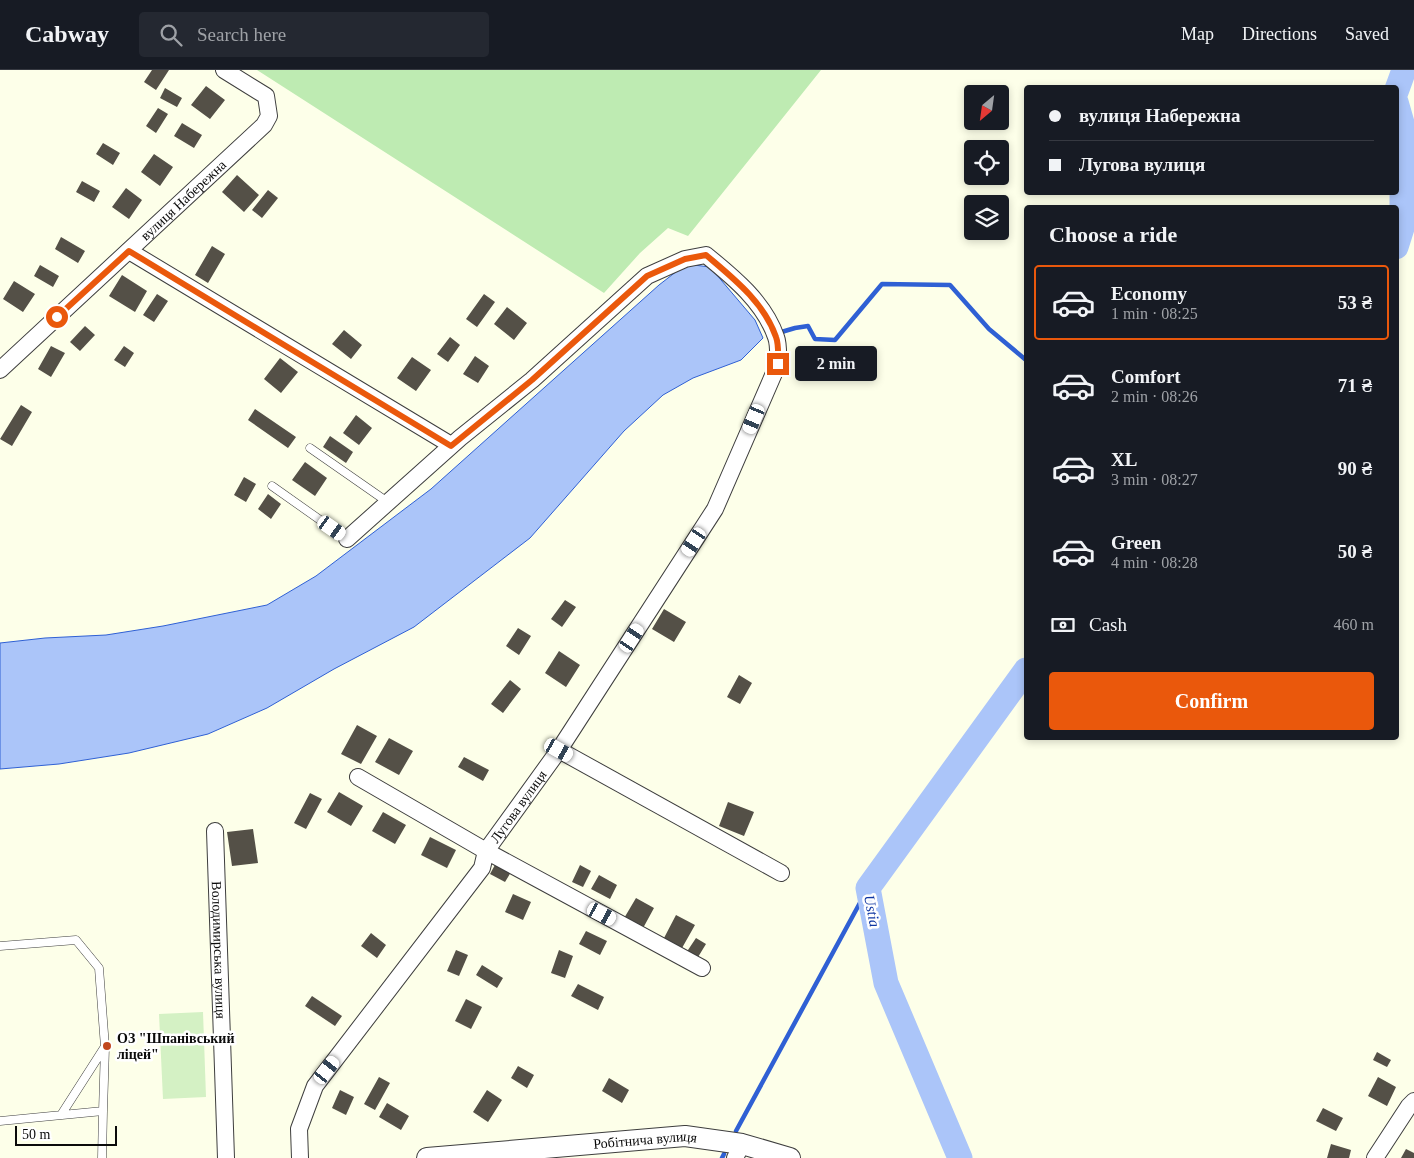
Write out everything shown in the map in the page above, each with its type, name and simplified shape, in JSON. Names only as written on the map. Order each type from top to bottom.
[{"type":"street","name":"вулиця Набережна","points":[[0,370],[264,125],[270,116],[266,96],[224,70]]},
{"type":"street","points":[[129,251],[451,446]]},
{"type":"street","name":"Лугова вулиця","points":[[300,1158],[299,1129],[315,1086],[482,868],[486,851],[559,750],[715,510],[778,364],[777,339],[766,313],[744,289],[706,255],[685,259],[647,276],[532,380],[451,446],[347,539]]},
{"type":"street","points":[[559,750],[781,872]]},
{"type":"street","points":[[358,777],[486,851],[702,968]]},
{"type":"street","name":"Володимирська вулиця","points":[[215,831],[226,1158]]},
{"type":"street","points":[[1375,1158],[1414,1101]]},
{"type":"street","name":"Робітнича вулиця","points":[[427,1158],[685,1136],[738,1151],[790,1158]]},
{"type":"lane","points":[[310,448],[389,503]]},
{"type":"lane","points":[[272,486],[347,539]]},
{"type":"lane","points":[[0,946],[76,940],[99,968],[105,1047],[102,1158]]},
{"type":"lane","points":[[61,1115],[105,1047]]},
{"type":"lane","points":[[0,1121],[103,1111]]},
{"type":"green space","points":[[257,70],[821,70],[688,236],[668,228],[640,253],[604,293]]},
{"type":"green space","points":[[203,1012],[206,1097],[163,1099],[159,1014]]},
{"type":"water","points":[[686,264],[710,267],[755,320],[763,338],[741,360],[693,378],[663,395],[624,431],[530,538],[414,627],[334,669],[267,708],[208,734],[129,753],[59,764],[0,769],[0,643],[45,638],[106,635],[163,626],[267,605],[316,576],[431,489],[659,285]]},
{"type":"building","points":[[152,70],[169,70],[156,90],[144,82]]},
{"type":"building","points":[[206,86],[225,100],[210,119],[191,105]]},
{"type":"building","points":[[165,88],[182,98],[177,107],[160,98]]},
{"type":"building","points":[[158,108],[168,114],[156,133],[146,126]]},
{"type":"building","points":[[182,123],[202,135],[194,148],[174,136]]},
{"type":"building","points":[[103,143],[120,153],[113,165],[96,154]]},
{"type":"building","points":[[154,154],[173,167],[160,186],[141,172]]},
{"type":"building","points":[[237,175],[259,195],[244,212],[222,192]]},
{"type":"building","points":[[82,181],[100,191],[94,202],[76,192]]},
{"type":"building","points":[[126,188],[142,200],[129,219],[112,207]]},
{"type":"building","points":[[268,190],[278,198],[262,218],[252,210]]},
{"type":"building","points":[[61,237],[85,251],[78,263],[55,249]]},
{"type":"building","points":[[212,246],[225,254],[208,283],[195,275]]},
{"type":"building","points":[[40,265],[59,276],[53,287],[34,276]]},
{"type":"building","points":[[122,275],[147,291],[135,312],[109,296]]},
{"type":"building","points":[[14,281],[35,294],[23,312],[3,299]]},
{"type":"building","points":[[157,294],[168,301],[154,322],[143,315]]},
{"type":"building","points":[[484,294],[495,302],[477,327],[466,319]]},
{"type":"building","points":[[507,307],[527,323],[514,340],[494,324]]},
{"type":"building","points":[[85,326],[95,335],[80,351],[70,342]]},
{"type":"building","points":[[344,330],[362,345],[351,359],[332,344]]},
{"type":"building","points":[[450,337],[460,345],[448,362],[437,354]]},
{"type":"building","points":[[51,346],[65,353],[51,377],[38,369]]},
{"type":"building","points":[[124,346],[134,353],[125,367],[114,360]]},
{"type":"building","points":[[475,356],[489,366],[478,383],[463,374]]},
{"type":"building","points":[[412,357],[431,370],[416,391],[397,378]]},
{"type":"building","points":[[280,358],[298,372],[281,393],[264,379]]},
{"type":"building","points":[[21,405],[32,412],[12,446],[0,439]]},
{"type":"building","points":[[255,409],[296,437],[288,448],[248,420]]},
{"type":"building","points":[[356,415],[372,428],[359,445],[343,433]]},
{"type":"building","points":[[330,436],[353,452],[346,463],[323,447]]},
{"type":"building","points":[[305,462],[327,478],[315,496],[292,480]]},
{"type":"building","points":[[244,477],[256,484],[246,502],[234,495]]},
{"type":"building","points":[[268,494],[281,504],[271,519],[258,509]]},
{"type":"building","points":[[565,600],[576,607],[562,627],[551,619]]},
{"type":"building","points":[[664,609],[686,622],[674,642],[652,629]]},
{"type":"building","points":[[518,628],[531,636],[519,655],[506,646]]},
{"type":"building","points":[[559,651],[580,665],[566,687],[545,673]]},
{"type":"building","points":[[739,675],[752,683],[740,704],[727,697]]},
{"type":"building","points":[[510,680],[521,689],[503,713],[491,704]]},
{"type":"building","points":[[357,725],[377,736],[361,764],[341,754]]},
{"type":"building","points":[[389,738],[413,751],[399,775],[375,762]]},
{"type":"building","points":[[464,757],[489,770],[483,781],[458,767]]},
{"type":"building","points":[[339,792],[363,806],[351,826],[327,812]]},
{"type":"building","points":[[310,793],[322,799],[306,829],[294,823]]},
{"type":"building","points":[[728,802],[754,812],[744,836],[719,826]]},
{"type":"building","points":[[383,812],[406,825],[395,844],[372,831]]},
{"type":"building","points":[[253,829],[258,863],[232,866],[227,832]]},
{"type":"building","points":[[430,837],[456,850],[447,868],[421,855]]},
{"type":"building","points":[[496,863],[511,872],[505,882],[490,874]]},
{"type":"building","points":[[580,865],[591,871],[583,887],[572,882]]},
{"type":"building","points":[[599,875],[617,885],[610,899],[591,889]]},
{"type":"building","points":[[513,894],[531,902],[523,920],[505,912]]},
{"type":"building","points":[[636,898],[654,908],[642,930],[623,920]]},
{"type":"building","points":[[676,915],[695,925],[682,948],[664,938]]},
{"type":"building","points":[[586,931],[607,941],[600,955],[579,944]]},
{"type":"building","points":[[371,933],[386,945],[377,958],[361,946]]},
{"type":"building","points":[[696,938],[706,944],[695,962],[684,956]]},
{"type":"building","points":[[456,950],[468,955],[459,976],[447,971]]},
{"type":"building","points":[[559,950],[573,956],[565,978],[551,973]]},
{"type":"building","points":[[482,965],[503,978],[497,988],[476,975]]},
{"type":"building","points":[[578,984],[604,997],[598,1010],[571,996]]},
{"type":"building","points":[[312,996],[342,1016],[335,1026],[305,1006]]},
{"type":"building","points":[[466,999],[482,1007],[471,1029],[455,1021]]},
{"type":"building","points":[[1377,1052],[1391,1060],[1387,1067],[1373,1060]]},
{"type":"building","points":[[518,1066],[534,1075],[527,1088],[511,1078]]},
{"type":"building","points":[[379,1077],[390,1083],[375,1110],[364,1104]]},
{"type":"building","points":[[1378,1077],[1396,1087],[1387,1106],[1368,1096]]},
{"type":"building","points":[[609,1078],[629,1090],[622,1103],[602,1091]]},
{"type":"building","points":[[340,1090],[354,1097],[346,1115],[332,1108]]},
{"type":"building","points":[[487,1090],[502,1100],[488,1122],[473,1112]]},
{"type":"building","points":[[387,1103],[409,1116],[401,1130],[379,1117]]},
{"type":"building","points":[[1323,1108],[1343,1118],[1336,1131],[1316,1121]]},
{"type":"building","points":[[1331,1144],[1351,1150],[1349,1158],[1327,1158]]},
{"type":"building","points":[[1406,1149],[1414,1153],[1414,1158],[1401,1158]]},
{"type":"waterway","name":"Ustia","points":[[1399,85],[1404,70]]},
{"type":"waterway","name":"Ustia","points":[[1399,112],[1402,123],[1402,228],[1399,238]]},
{"type":"waterway","points":[[778,333],[808,326],[815,339],[835,340],[882,284],[950,285],[989,329],[1024,358]]},
{"type":"waterway","name":"Ustia","points":[[960,1158],[886,983],[868,888],[1024,673]]},
{"type":"waterway","points":[[736,1131],[868,888]]},
{"type":"waterway","points":[[722,1158],[724,1154]]},
{"type":"place","name":"ОЗ \"Шпанівський ліцей\"","points":[[107,1046]]},
{"type":"route","points":[[57,317],[129,251],[451,446],[532,380],[647,276],[685,259],[706,255],[744,289],[766,313],[777,339],[778,364]]}]
